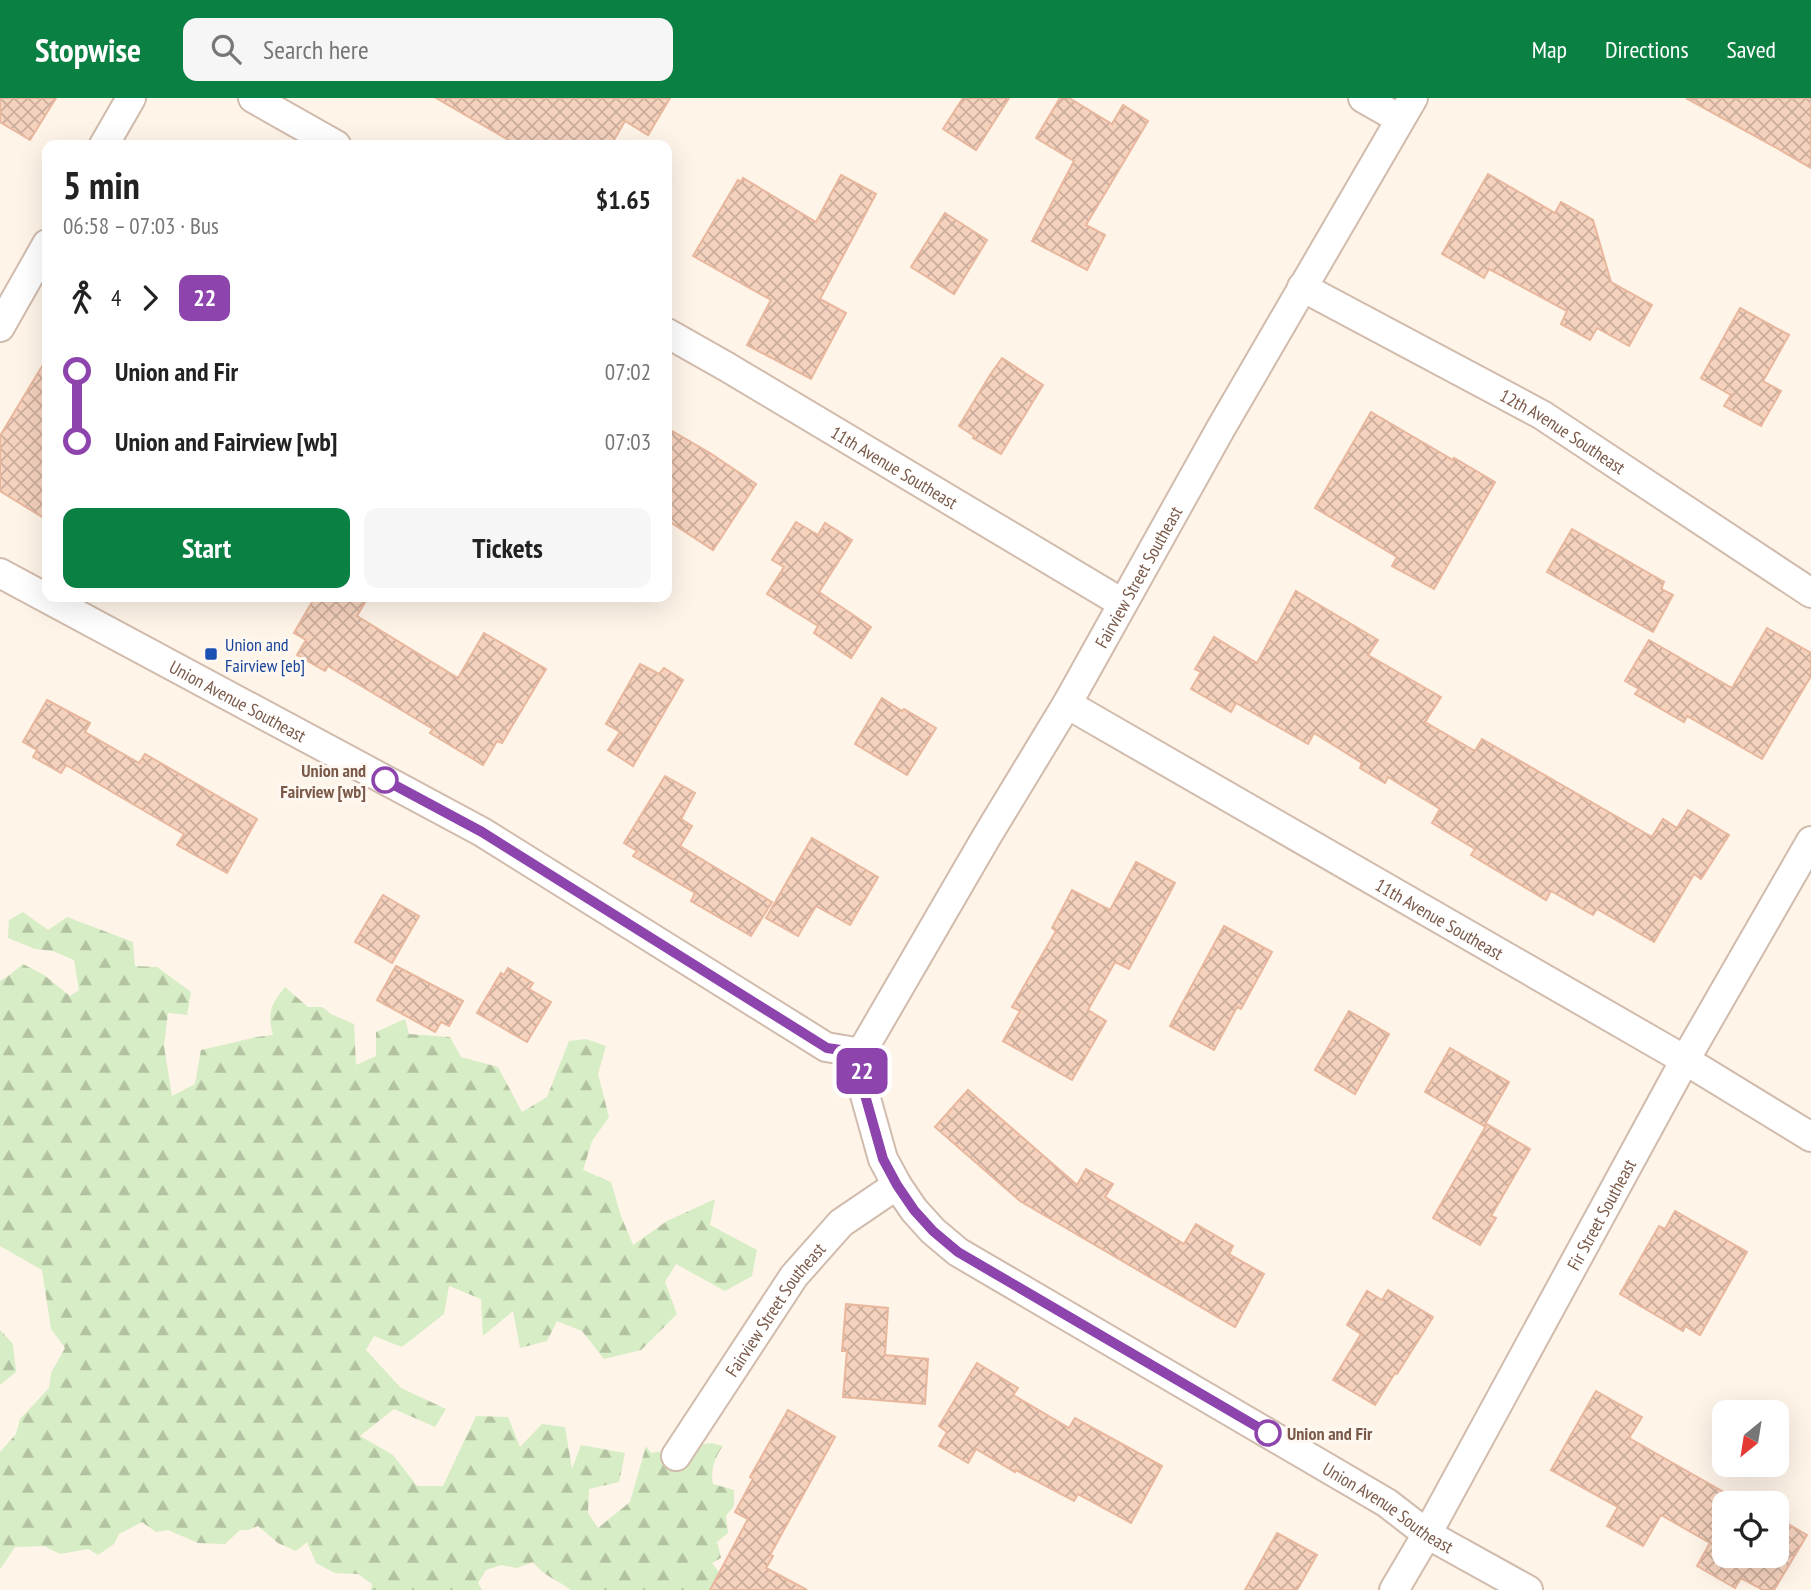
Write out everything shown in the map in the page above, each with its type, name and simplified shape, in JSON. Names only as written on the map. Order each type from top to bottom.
[{"type":"street","points":[[107,140],[131,98]]},
{"type":"street","points":[[253,98],[327,140]]},
{"type":"street","points":[[1363,98],[1406,108]]},
{"type":"street","name":"Fairview Street Southeast","points":[[861,1053],[1067,704],[1221,428],[1406,108]]},
{"type":"street","points":[[0,327],[42,253]]},
{"type":"street","name":"12th Avenue Southeast","points":[[1302,287],[1542,415],[1811,593]]},
{"type":"street","name":"11th Avenue Southeast","points":[[672,336],[1122,603]]},
{"type":"street","name":"Union Avenue Southeast","points":[[0,573],[42,596]]},
{"type":"street","name":"Union Avenue Southeast","points":[[54,602],[482,832],[827,1048],[861,1053],[863,1088],[883,1159],[914,1210],[958,1252],[1387,1503],[1427,1534],[1528,1590]]},
{"type":"street","name":"11th Avenue Southeast","points":[[1067,704],[1685,1060],[1811,1137]]},
{"type":"street","name":"Fir Street Southeast","points":[[1394,1590],[1685,1060],[1811,841]]},
{"type":"street","name":"Fairview Street Southeast","points":[[676,1456],[794,1276],[841,1223],[897,1185]]},
{"type":"green space","points":[[23,912],[48,930],[67,917],[133,942],[135,966],[157,967],[191,992],[187,1015],[168,1013],[164,1046],[172,1096],[195,1084],[201,1050],[273,1035],[270,1021],[272,1009],[285,987],[308,1007],[322,1007],[354,1024],[356,1065],[376,1056],[376,1032],[405,1019],[409,1034],[450,1037],[461,1057],[498,1067],[522,1112],[547,1097],[569,1041],[586,1039],[606,1046],[598,1074],[609,1117],[592,1141],[583,1170],[611,1182],[633,1245],[667,1221],[715,1199],[710,1225],[757,1250],[752,1276],[725,1291],[676,1264],[665,1282],[677,1314],[641,1350],[604,1359],[582,1331],[557,1321],[547,1341],[520,1348],[513,1311],[483,1336],[481,1299],[449,1286],[444,1314],[402,1347],[374,1336],[366,1350],[401,1388],[446,1409],[435,1427],[394,1409],[360,1436],[393,1455],[417,1486],[443,1486],[476,1416],[508,1417],[520,1447],[542,1424],[565,1427],[572,1469],[581,1445],[625,1453],[619,1482],[589,1489],[588,1513],[598,1528],[630,1502],[646,1446],[651,1453],[711,1443],[723,1446],[714,1464],[713,1484],[734,1490],[734,1506],[726,1516],[728,1533],[717,1542],[721,1558],[712,1563],[725,1580],[719,1590],[571,1590],[546,1575],[533,1562],[517,1568],[501,1565],[486,1570],[478,1583],[482,1590],[371,1590],[372,1584],[358,1574],[335,1573],[316,1563],[307,1542],[296,1551],[278,1543],[258,1526],[240,1530],[225,1544],[198,1543],[168,1530],[156,1532],[142,1522],[119,1534],[114,1544],[98,1555],[88,1549],[60,1554],[44,1546],[15,1547],[0,1568],[0,1452],[16,1434],[20,1419],[49,1388],[51,1373],[65,1348],[51,1329],[42,1270],[0,1246],[0,981],[23,964],[44,975],[70,996],[79,990],[74,960],[8,938],[9,920]]},
{"type":"green space","points":[[0,1330],[13,1344],[16,1372],[0,1385]]},
{"type":"building","points":[[0,98],[56,98],[30,140],[0,122]]},
{"type":"building","points":[[436,98],[670,98],[648,135],[625,121],[614,140],[508,140]]},
{"type":"building","points":[[963,98],[1009,98],[976,150],[943,129]]},
{"type":"building","points":[[1060,98],[1069,98],[1112,124],[1123,105],[1148,121],[1086,225],[1105,235],[1087,270],[1032,241],[1074,161],[1036,138]]},
{"type":"building","points":[[1686,98],[1811,98],[1811,168],[1775,147]]},
{"type":"building","points":[[1488,174],[1555,213],[1561,202],[1593,220],[1611,282],[1652,305],[1629,346],[1597,328],[1590,340],[1561,324],[1567,311],[1489,269],[1484,278],[1442,254]]},
{"type":"building","points":[[841,175],[876,194],[820,299],[846,313],[811,379],[747,345],[771,300],[693,256],[738,180],[741,182],[743,178],[816,222]]},
{"type":"building","points":[[945,213],[987,240],[954,294],[911,267]]},
{"type":"building","points":[[1740,308],[1789,335],[1763,381],[1781,391],[1761,426],[1724,406],[1731,395],[1701,378]]},
{"type":"building","points":[[1002,358],[1043,385],[1001,454],[973,438],[974,436],[959,426]]},
{"type":"building","points":[[42,366],[42,517],[0,491],[0,436]]},
{"type":"building","points":[[1371,412],[1495,482],[1434,589],[1392,566],[1397,557],[1315,508]]},
{"type":"building","points":[[672,431],[756,484],[713,550],[672,523]]},
{"type":"building","points":[[796,522],[818,535],[825,523],[852,540],[819,592],[871,627],[851,658],[814,633],[818,626],[767,594],[784,567],[772,560]]},
{"type":"building","points":[[1572,529],[1664,582],[1661,589],[1673,595],[1653,632],[1547,572]]},
{"type":"building","points":[[1296,591],[1378,640],[1368,655],[1441,697],[1425,722],[1475,751],[1482,739],[1652,837],[1663,819],[1677,828],[1688,810],[1729,835],[1701,879],[1694,874],[1654,942],[1597,909],[1593,915],[1551,891],[1546,900],[1471,855],[1475,849],[1432,823],[1440,809],[1388,777],[1385,783],[1360,768],[1362,763],[1314,733],[1308,744],[1236,703],[1231,712],[1191,689],[1201,672],[1195,669],[1214,637],[1257,663]]},
{"type":"building","points":[[312,602],[365,602],[357,616],[458,678],[484,633],[546,669],[502,743],[497,741],[483,765],[430,733],[433,729],[328,666],[325,671],[297,655],[306,640],[294,633]]},
{"type":"building","points":[[1767,628],[1811,653],[1811,676],[1762,759],[1687,716],[1684,722],[1635,694],[1639,689],[1625,681],[1649,640],[1732,688]]},
{"type":"building","points":[[640,664],[659,674],[664,668],[683,680],[633,766],[608,750],[620,732],[606,724]]},
{"type":"building","points":[[882,698],[936,728],[907,775],[855,744]]},
{"type":"building","points":[[47,700],[90,723],[85,732],[139,763],[145,754],[257,819],[227,873],[177,845],[184,834],[66,765],[61,773],[33,757],[37,750],[23,742]]},
{"type":"building","points":[[665,776],[695,793],[681,819],[692,826],[680,846],[772,902],[751,936],[691,901],[695,893],[633,856],[637,851],[624,843]]},
{"type":"building","points":[[812,838],[878,877],[850,925],[816,906],[798,936],[766,918]]},
{"type":"building","points":[[1136,862],[1175,883],[1129,969],[1115,962],[1088,1010],[1106,1021],[1072,1080],[1003,1041],[1020,1011],[1012,1007],[1056,931],[1052,928],[1072,890],[1110,910]]},
{"type":"building","points":[[383,895],[419,916],[392,963],[355,942]]},
{"type":"building","points":[[1224,926],[1272,952],[1241,1009],[1237,1007],[1214,1050],[1170,1026]]},
{"type":"building","points":[[396,966],[463,1001],[449,1026],[441,1022],[435,1032],[377,1000]]},
{"type":"building","points":[[508,968],[533,983],[529,989],[551,1002],[527,1042],[477,1013],[501,973],[504,975]]},
{"type":"building","points":[[1349,1011],[1389,1034],[1355,1094],[1315,1070]]},
{"type":"building","points":[[1450,1048],[1509,1082],[1484,1126],[1425,1092]]},
{"type":"building","points":[[968,1090],[1077,1185],[1086,1169],[1113,1184],[1105,1197],[1184,1244],[1196,1224],[1233,1246],[1229,1254],[1264,1274],[1235,1327],[1020,1201],[935,1127]]},
{"type":"building","points":[[1487,1124],[1530,1149],[1491,1216],[1496,1218],[1480,1245],[1433,1218]]},
{"type":"building","points":[[1675,1211],[1747,1252],[1700,1335],[1685,1326],[1683,1331],[1620,1294],[1659,1226],[1665,1229]]},
{"type":"building","points":[[1388,1290],[1433,1317],[1375,1405],[1333,1380],[1361,1334],[1347,1325],[1367,1291],[1382,1300]]},
{"type":"building","points":[[846,1304],[888,1308],[885,1355],[928,1359],[925,1404],[843,1397],[847,1351],[842,1351]]},
{"type":"building","points":[[977,1363],[1018,1388],[1013,1395],[1069,1428],[1075,1418],[1162,1466],[1131,1523],[1078,1494],[1074,1501],[976,1449],[968,1463],[939,1446],[947,1432],[939,1426]]},
{"type":"building","points":[[1596,1391],[1642,1417],[1629,1438],[1722,1491],[1712,1491],[1712,1568],[1787,1568],[1774,1590],[1763,1590],[1741,1578],[1735,1588],[1697,1566],[1710,1543],[1661,1515],[1643,1546],[1607,1526],[1618,1507],[1551,1470]]},
{"type":"building","points":[[788,1410],[835,1437],[770,1555],[773,1556],[766,1568],[807,1590],[710,1590],[748,1519],[735,1512],[753,1479],[750,1477]]},
{"type":"building","points":[[1789,1525],[1807,1535],[1789,1565]]},
{"type":"building","points":[[1277,1533],[1317,1555],[1297,1590],[1245,1590]]},
{"type":"bus line","name":"22","points":[[385,780],[482,832],[827,1048],[861,1053],[863,1088],[883,1159],[914,1210],[933,1231],[958,1252],[1268,1433]]},
{"type":"place","name":"Union and Fairview [eb]","points":[[211,654]]},
{"type":"place","name":"Union and Fairview [wb]","points":[[385,780]]},
{"type":"place","name":"Union and Fir","points":[[1268,1433]]}]
